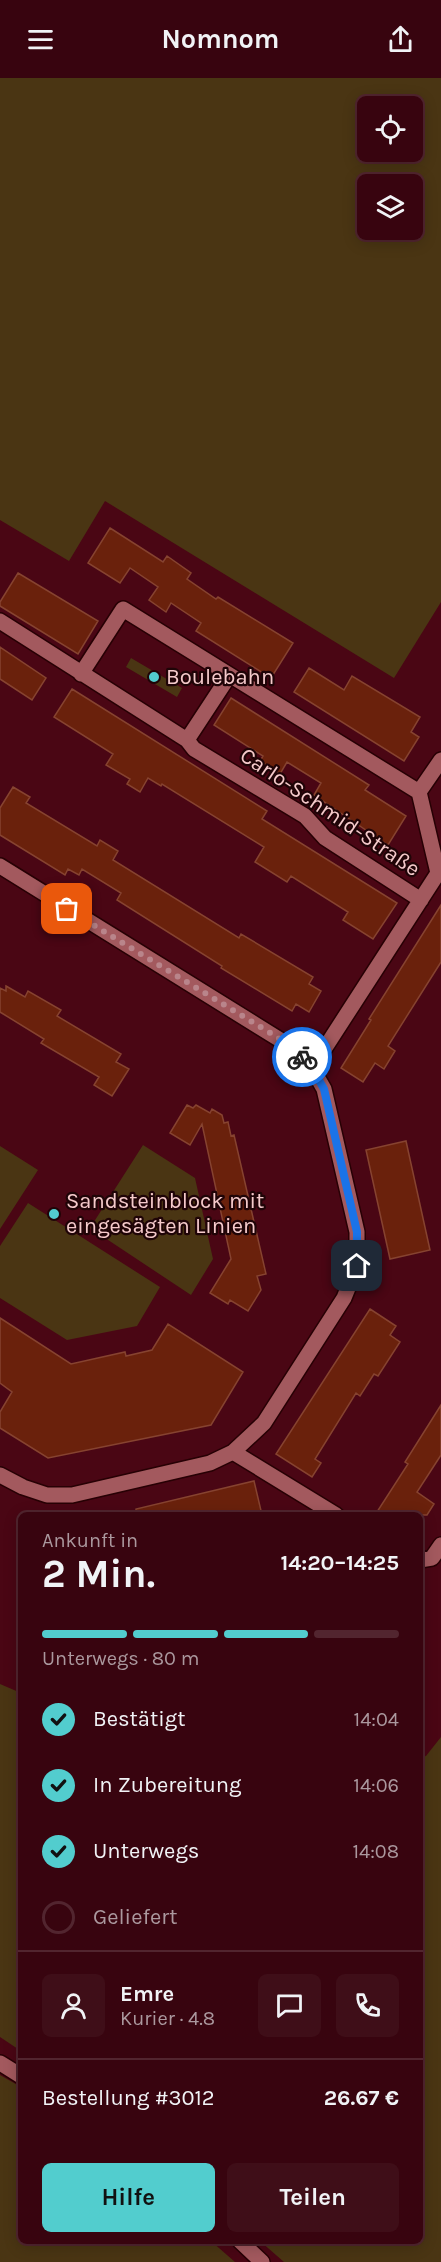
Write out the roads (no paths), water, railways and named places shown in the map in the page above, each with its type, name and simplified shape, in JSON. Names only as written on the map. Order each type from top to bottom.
[{"type":"street","points":[[81,674],[123,609],[419,792],[441,760]]},
{"type":"street","name":"Carlo-Schmid-Straße","points":[[0,621],[187,740],[194,750],[305,816],[325,838],[421,900]]},
{"type":"street","points":[[187,740],[229,676]]},
{"type":"street","name":"Carlo-Schmid-Straße","points":[[312,1068],[440,874],[419,792]]},
{"type":"street","points":[[0,866],[290,1046],[312,1068],[324,1089],[357,1232],[357,1266],[344,1298],[264,1423],[233,1452],[210,1463],[72,1495],[47,1495],[0,1476]]},
{"type":"street","points":[[233,1452],[331,1512]]},
{"type":"street","points":[[423,1560],[432,1558],[441,1545]]},
{"type":"street","points":[[0,2063],[18,2074]]},
{"type":"street","points":[[243,2244],[262,2262]]},
{"type":"place","name":"Boulebahn","points":[[154,677]]},
{"type":"place","name":"Sandsteinblock mit eingesägten Linien","points":[[54,1214]]}]
